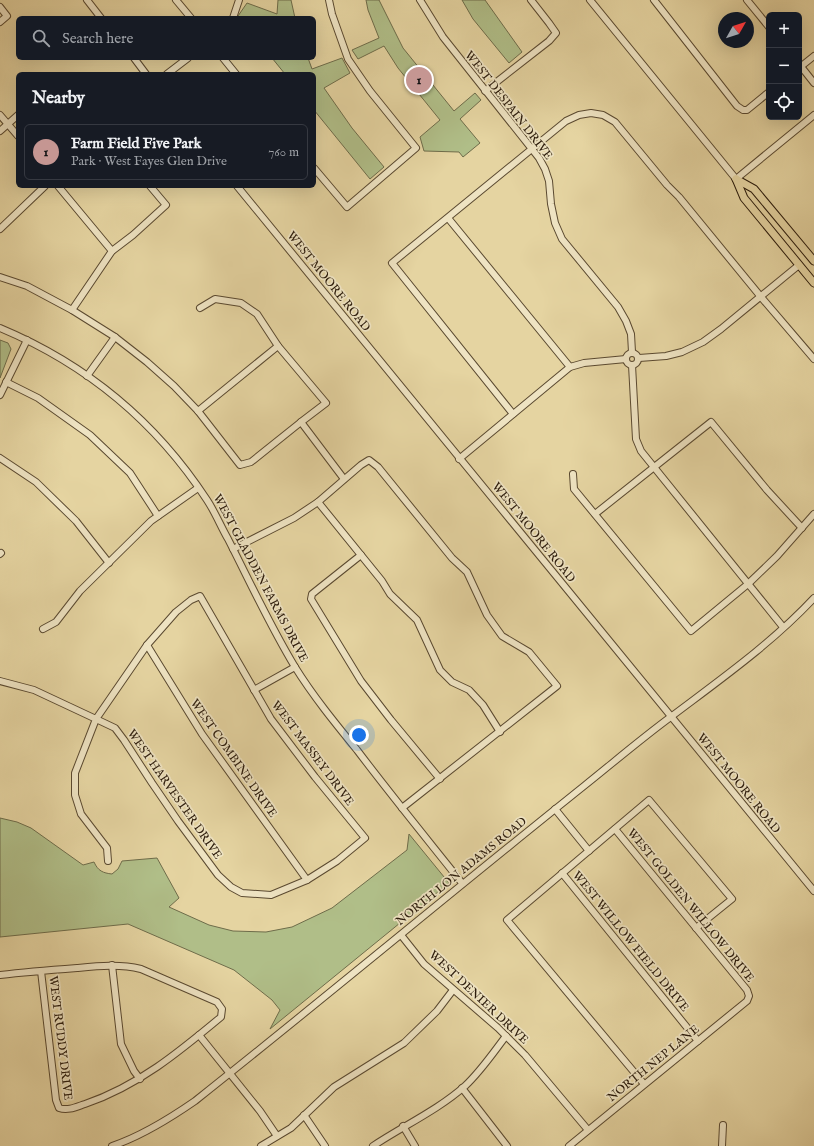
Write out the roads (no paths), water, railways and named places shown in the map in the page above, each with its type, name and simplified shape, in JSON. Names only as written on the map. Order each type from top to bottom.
[{"type":"main road","points":[[736,179],[754,189],[814,261]]},
{"type":"main road","points":[[736,179],[744,198],[814,283]]},
{"type":"street","points":[[87,0],[99,16]]},
{"type":"street","points":[[176,0],[189,16]]},
{"type":"street","points":[[234,16],[239,0]]},
{"type":"street","points":[[316,170],[347,207],[416,148],[370,91],[348,59],[332,14],[329,0]]},
{"type":"street","name":"WEST DESPAIN DRIVE","points":[[420,0],[443,37],[532,150],[545,169],[549,181],[551,204],[555,223],[562,239],[618,307],[626,321],[630,334],[632,352]]},
{"type":"street","points":[[485,91],[556,33],[531,0]]},
{"type":"street","points":[[590,0],[736,179],[814,116]]},
{"type":"street","points":[[654,0],[737,106],[742,110],[747,110],[766,94]]},
{"type":"street","points":[[747,0],[766,23]]},
{"type":"street","points":[[0,7],[7,16],[0,22]]},
{"type":"street","points":[[802,65],[814,56]]},
{"type":"street","points":[[136,60],[144,72]]},
{"type":"street","points":[[170,72],[185,60]]},
{"type":"street","points":[[225,60],[234,72]]},
{"type":"street","points":[[802,68],[814,83]]},
{"type":"street","points":[[513,414],[392,263],[566,122],[579,115],[591,113],[603,115],[615,122],[667,185],[679,197],[760,297],[814,359]]},
{"type":"street","points":[[0,115],[16,134]]},
{"type":"street","points":[[0,131],[16,117]]},
{"type":"street","points":[[0,229],[43,188]]},
{"type":"street","points":[[60,188],[112,251]]},
{"type":"street","points":[[72,310],[112,251],[133,235],[166,205],[152,188]]},
{"type":"street","name":"WEST MOORE ROAD","points":[[239,188],[814,891]]},
{"type":"street","points":[[448,218],[570,367]]},
{"type":"street","points":[[639,358],[666,356],[682,352],[703,342],[799,265]]},
{"type":"street","points":[[0,277],[27,286],[72,310],[115,337],[148,362],[174,386],[198,411],[240,465],[251,462],[326,403],[278,346],[257,314],[242,303],[215,300],[200,308]]},
{"type":"street","name":"WEST GLADDEN FARMS DRIVE","points":[[0,328],[27,340],[66,361],[107,390],[139,418],[167,447],[208,501],[295,667],[321,704],[462,884]]},
{"type":"street","points":[[87,376],[115,337]]},
{"type":"street","points":[[0,395],[27,340]]},
{"type":"street","points":[[198,411],[278,346]]},
{"type":"street","points":[[626,359],[632,352],[637,354],[639,358]]},
{"type":"street","points":[[632,365],[638,362],[639,358]]},
{"type":"street","points":[[459,458],[570,367],[584,363],[626,359]]},
{"type":"street","points":[[626,359],[628,364],[632,365]]},
{"type":"street","points":[[632,365],[636,439],[642,451],[654,468],[783,627]]},
{"type":"street","points":[[6,382],[38,398],[90,435],[130,472],[158,516]]},
{"type":"street","points":[[301,422],[344,479]]},
{"type":"street","points":[[595,514],[711,422],[767,490],[802,528]]},
{"type":"street","points":[[0,458],[36,482],[76,521],[109,563]]},
{"type":"street","points":[[233,549],[294,518],[318,502],[344,479],[369,460],[378,467],[452,558],[467,572],[487,616],[502,636],[529,652],[557,686],[402,808]]},
{"type":"street","points":[[573,474],[574,490],[690,631],[748,584],[777,556],[814,514]]},
{"type":"street","points":[[43,629],[56,622],[80,591],[151,522],[198,488]]},
{"type":"street","points":[[318,502],[382,581],[390,594],[417,620],[440,670],[452,682],[469,690],[483,705],[500,732]]},
{"type":"street","points":[[361,555],[312,594],[311,599],[361,681],[440,779]]},
{"type":"street","name":"WEST MASSEY DRIVE","points":[[147,645],[176,612],[191,600],[200,596],[276,725],[315,777],[365,838]]},
{"type":"street","name":"NORTH LON ADAMS ROAD","points":[[112,1146],[140,1135],[178,1113],[230,1073],[555,809],[753,654],[814,598]]},
{"type":"street","points":[[108,862],[107,848],[81,814],[74,795],[75,773],[96,719],[147,645]]},
{"type":"street","name":"WEST COMBINE DRIVE","points":[[147,645],[202,734],[307,880]]},
{"type":"street","points":[[254,690],[295,667]]},
{"type":"street","name":"WEST HARVESTER DRIVE","points":[[0,681],[34,690],[115,728],[178,821],[218,875],[231,887],[242,893],[271,895],[307,880],[337,861],[365,838]]},
{"type":"street","points":[[644,1084],[507,920],[649,800],[732,899],[696,928]]},
{"type":"street","points":[[555,809],[589,851]]},
{"type":"street","name":"WEST GOLDEN WILLOW DRIVE","points":[[615,829],[747,990],[749,996]]},
{"type":"street","name":"WEST WILLOW FIELD DRIVE","points":[[562,873],[698,1041]]},
{"type":"street","name":"WEST DENIER DRIVE","points":[[401,935],[424,964],[506,1036],[525,1055],[588,1130]]},
{"type":"street","points":[[0,975],[41,970],[112,965],[128,966],[141,969],[217,1002],[222,1008],[220,1017],[159,1067],[140,1079],[134,1071],[121,1044],[112,965]]},
{"type":"street","name":"WEST RUDDY DRIVE","points":[[41,970],[56,1100],[59,1108],[66,1110],[102,1098],[140,1079]]},
{"type":"street","points":[[261,1146],[291,1128],[334,1087],[404,1043],[437,1011],[453,990]]},
{"type":"street","name":"NORTH NEP LANE","points":[[569,1146],[747,1001],[749,996]]},
{"type":"street","points":[[199,1035],[260,1111],[277,1136]]},
{"type":"street","points":[[373,1146],[403,1126],[435,1108],[462,1088],[486,1063],[506,1036]]},
{"type":"street","points":[[462,1088],[507,1146]]},
{"type":"street","points":[[304,1116],[325,1146]]},
{"type":"street","points":[[722,1146],[723,1125]]},
{"type":"street","points":[[403,1126],[415,1146]]},
{"type":"place","name":"Farm Field Five Park","points":[[419,80]]}]
